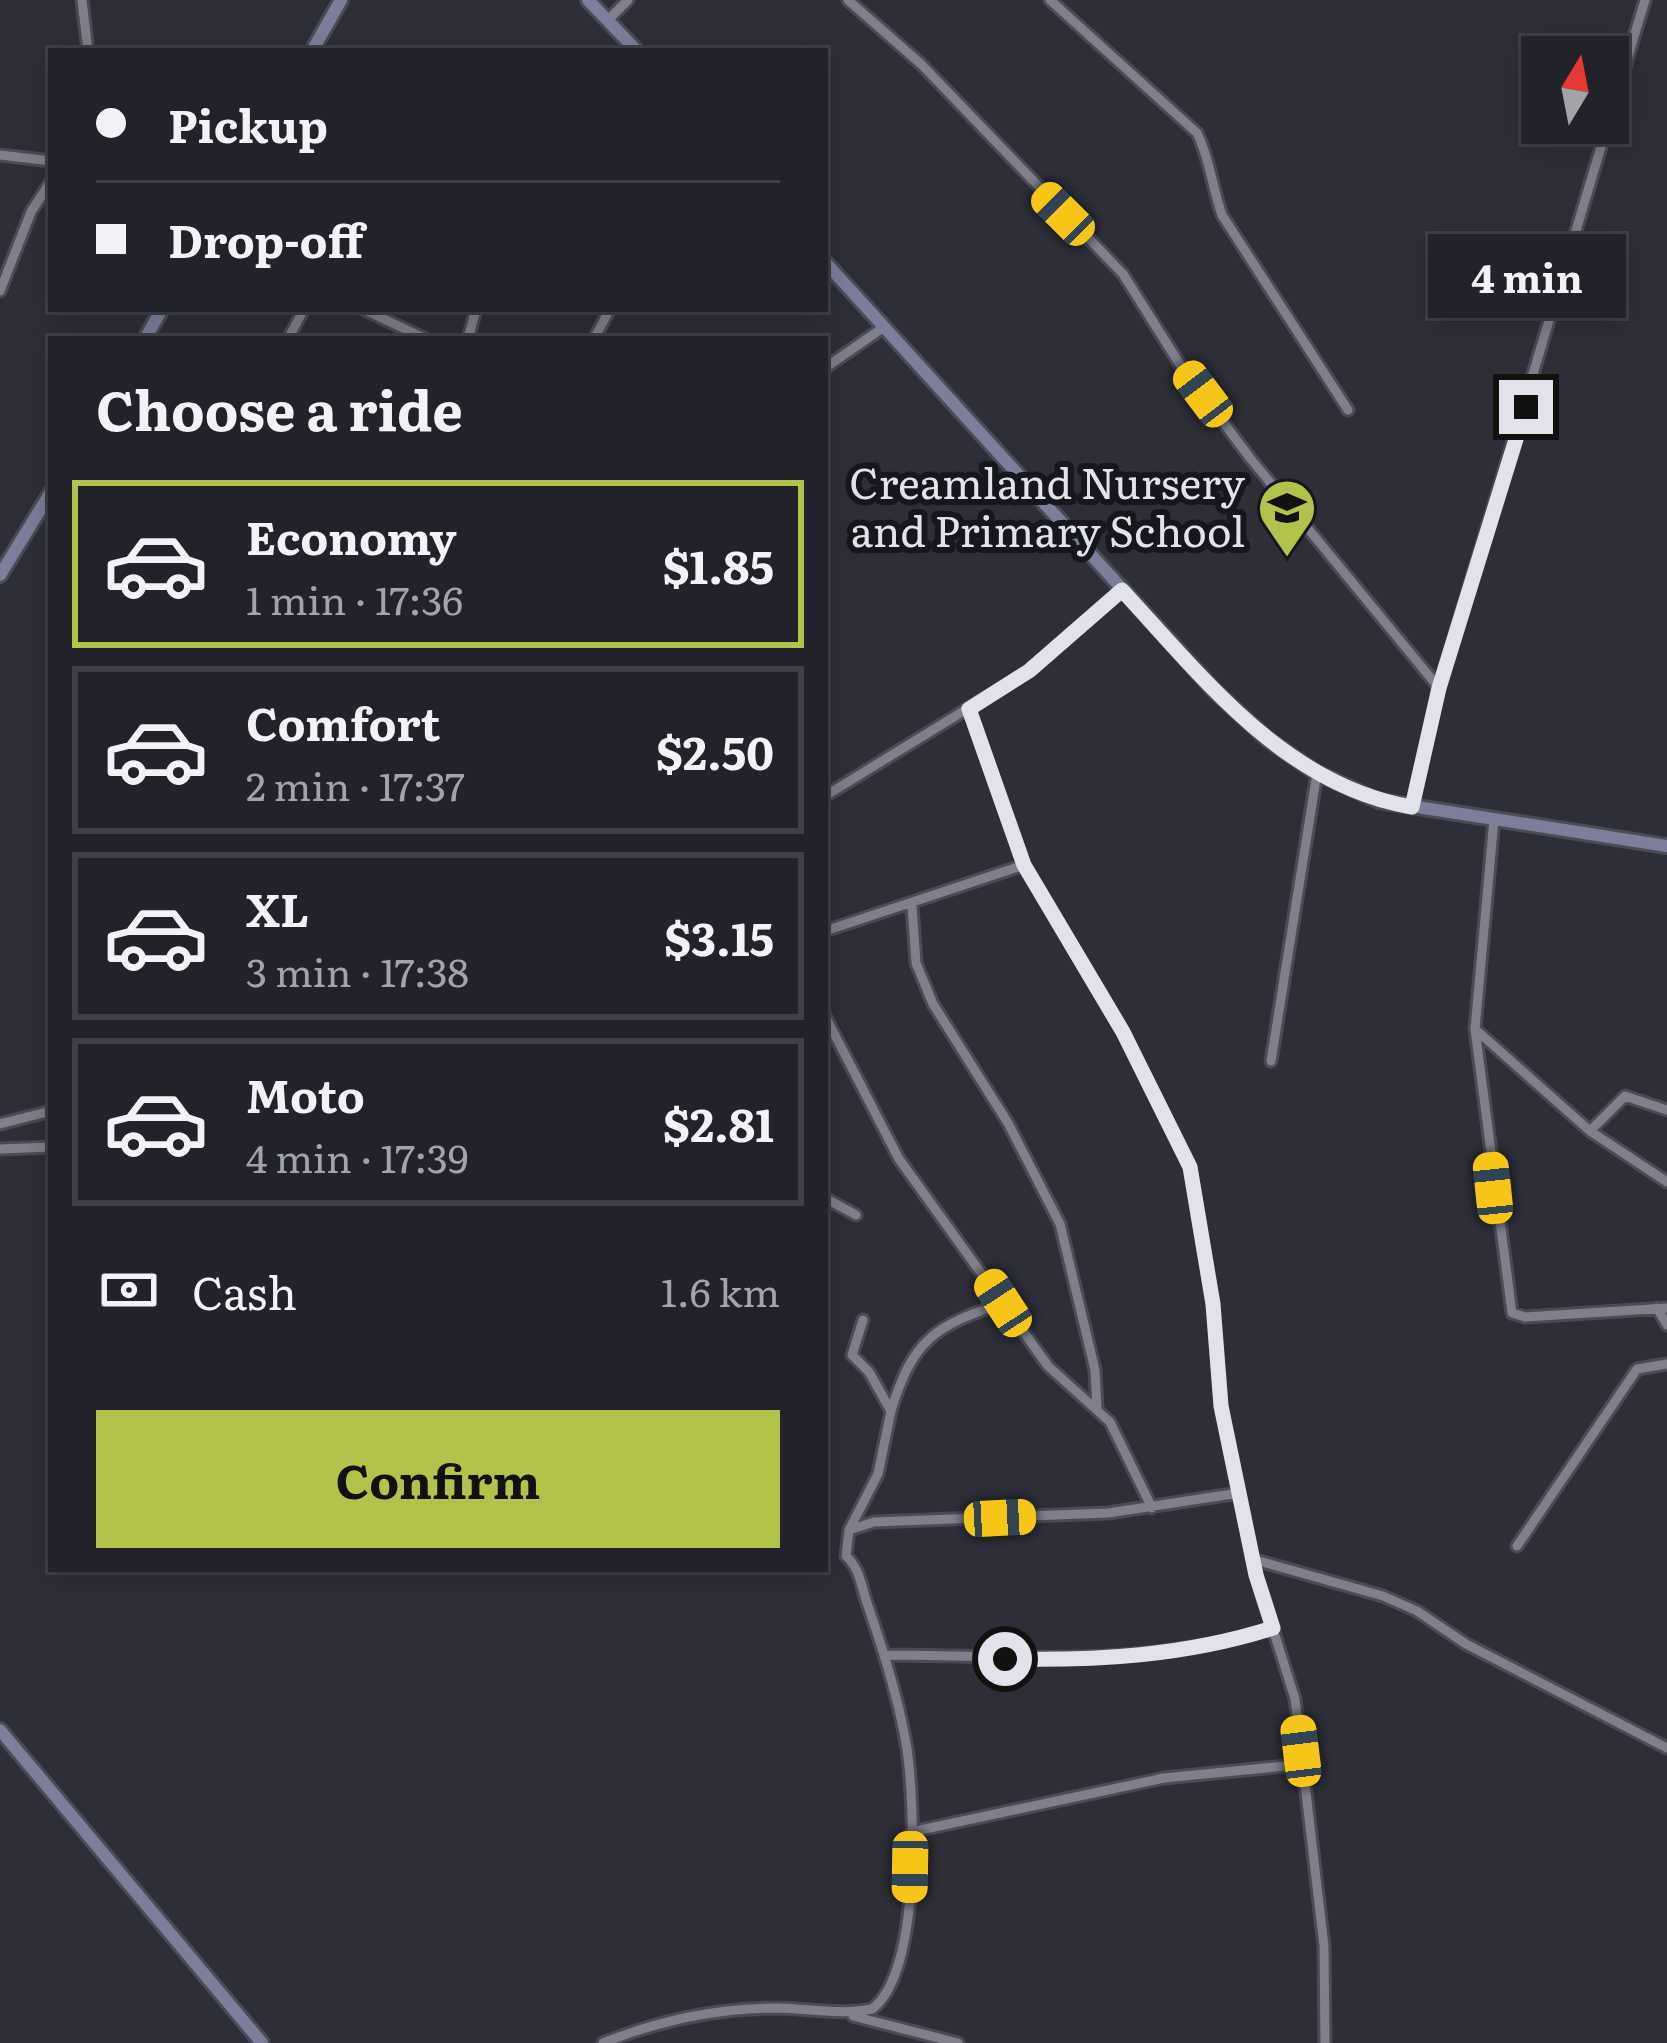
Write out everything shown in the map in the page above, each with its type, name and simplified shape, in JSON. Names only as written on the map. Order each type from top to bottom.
[{"type":"main road","points":[[314,48],[341,0]]},
{"type":"main road","points":[[588,0],[634,48]]},
{"type":"main road","points":[[828,265],[1214,690],[1267,739],[1317,773],[1379,801],[1667,846]]},
{"type":"main road","points":[[0,574],[48,497]]},
{"type":"main road","points":[[0,1730],[262,2043]]},
{"type":"street","points":[[82,0],[88,48]]},
{"type":"street","points":[[608,20],[628,0]]},
{"type":"street","points":[[848,0],[921,64],[1123,274],[1179,363],[1250,458],[1439,688]]},
{"type":"street","points":[[1050,0],[1197,133],[1209,157],[1210,182],[1222,214],[1348,410]]},
{"type":"street","points":[[1412,807],[1439,688],[1645,0]]},
{"type":"street","points":[[0,155],[48,161]]},
{"type":"street","points":[[0,291],[31,212],[48,186]]},
{"type":"street","points":[[370,312],[420,336]]},
{"type":"street","points":[[398,336],[403,327]]},
{"type":"street","points":[[828,366],[884,327]]},
{"type":"street","points":[[828,794],[1029,671],[1122,590]]},
{"type":"street","points":[[969,709],[1024,865],[1123,1032],[1190,1167],[1213,1304],[1221,1406],[1252,1558],[1295,1699],[1324,1946],[1325,2043]]},
{"type":"street","points":[[1271,1060],[1317,773]]},
{"type":"street","points":[[1494,819],[1474,1028],[1512,1313],[1525,1317],[1662,1308],[1667,1325]]},
{"type":"street","points":[[828,930],[1024,865]]},
{"type":"street","points":[[912,906],[916,963],[933,1004],[1008,1124],[1060,1223],[1095,1370],[1097,1410]]},
{"type":"street","points":[[828,1022],[899,1159],[1048,1366],[1097,1410],[1118,1438],[1152,1508]]},
{"type":"street","points":[[1474,1028],[1590,1131],[1667,1182]]},
{"type":"street","points":[[1590,1131],[1624,1096],[1667,1110]]},
{"type":"street","points":[[0,1124],[48,1112]]},
{"type":"street","points":[[0,1149],[48,1148]]},
{"type":"street","points":[[828,1200],[856,1215]]},
{"type":"street","points":[[848,2014],[872,2009],[891,1984],[910,1901],[911,1832],[907,1750],[885,1655],[857,1569],[846,1556],[849,1529],[878,1474],[902,1375],[935,1328],[1003,1303]]},
{"type":"street","points":[[863,1320],[852,1355],[869,1372],[891,1411]]},
{"type":"street","points":[[1517,1546],[1637,1369],[1667,1364]]},
{"type":"street","points":[[849,1529],[874,1522],[1152,1508],[1239,1493]]},
{"type":"street","points":[[1252,1558],[1383,1596],[1417,1611],[1466,1644],[1667,1748]]},
{"type":"street","points":[[885,1655],[1081,1661],[1227,1643],[1273,1628]]},
{"type":"street","points":[[911,1832],[1164,1778],[1276,1769],[1295,1765],[1301,1751]]},
{"type":"street","points":[[603,2043],[663,2019],[777,2008],[848,2014],[958,2043]]},
{"type":"place","name":"Creamland Nursery and Primary School","points":[[1287,559]]},
{"type":"route","points":[[1005,1659],[1081,1661],[1162,1652],[1227,1643],[1273,1628],[1256,1575],[1221,1406],[1213,1304],[1190,1167],[1123,1032],[1024,865],[969,709],[1029,671],[1122,590],[1214,690],[1267,739],[1347,790],[1412,807],[1439,688],[1526,407]]}]
